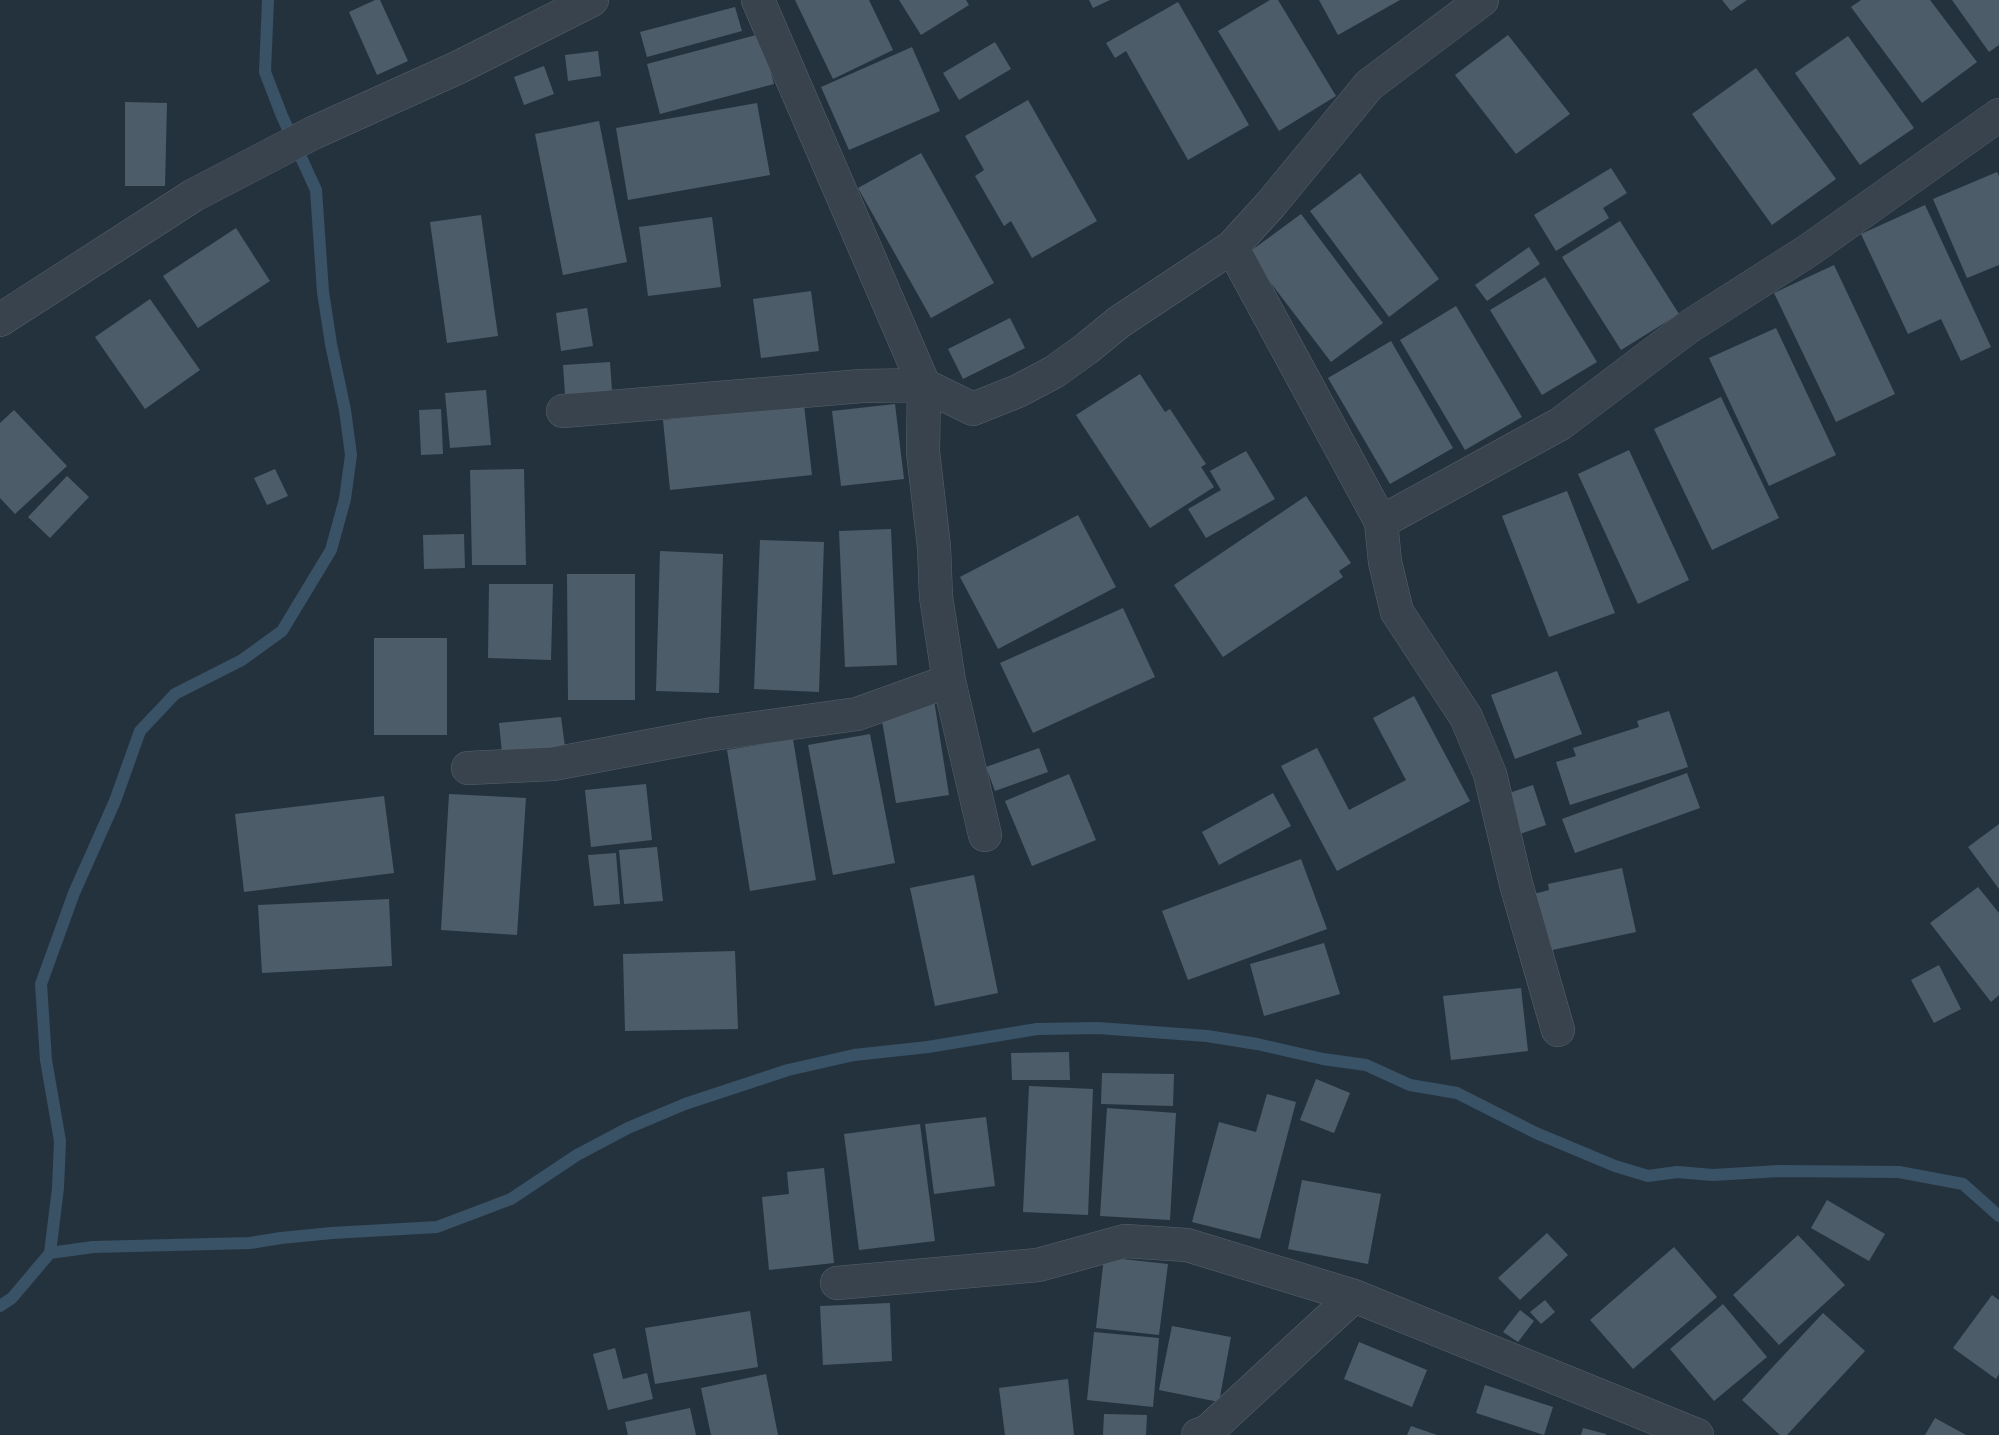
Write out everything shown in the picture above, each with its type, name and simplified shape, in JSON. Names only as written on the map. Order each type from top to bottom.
[{"type":"street","points":[[0,320],[194,195],[313,132],[457,68],[592,0]]},
{"type":"street","points":[[758,0],[924,385],[923,452],[934,547],[936,597],[949,681],[985,835]]},
{"type":"street","points":[[563,411],[862,386],[924,385],[973,409],[1018,392],[1054,372],[1119,322],[1232,247],[1271,204],[1369,85],[1482,0]]},
{"type":"street","points":[[1381,522],[1560,424],[1688,328],[1809,250],[1999,115]]},
{"type":"street","points":[[1232,247],[1381,522],[1385,562],[1396,612],[1466,717],[1490,774],[1516,884],[1558,1030]]},
{"type":"street","points":[[468,768],[552,764],[713,734],[857,714],[949,681]]},
{"type":"street","points":[[837,1283],[1038,1265],[1125,1241],[1187,1245],[1354,1296],[1697,1435]]},
{"type":"street","points":[[1198,1435],[1208,1431],[1354,1296]]},
{"type":"building","points":[[375,0],[380,0],[408,61],[377,75],[349,12]]},
{"type":"building","points":[[795,0],[869,0],[893,50],[833,79]]},
{"type":"building","points":[[899,0],[966,0],[969,5],[921,35]]},
{"type":"building","points":[[1089,0],[1110,0],[1093,8]]},
{"type":"building","points":[[1270,0],[1278,0],[1336,96],[1279,131],[1218,31]]},
{"type":"building","points":[[1319,0],[1400,0],[1338,35]]},
{"type":"building","points":[[1722,0],[1747,0],[1731,11]]},
{"type":"building","points":[[1861,0],[1930,0],[1977,62],[1922,103],[1851,7]]},
{"type":"building","points":[[1952,0],[1999,0],[1999,45],[1989,52]]},
{"type":"building","points":[[1178,2],[1249,125],[1188,160],[1126,51],[1115,58],[1106,43]]},
{"type":"building","points":[[735,7],[742,31],[647,57],[640,32]]},
{"type":"building","points":[[760,34],[774,84],[660,114],[647,64]]},
{"type":"building","points":[[1508,35],[1570,114],[1516,154],[1455,75]]},
{"type":"building","points":[[1848,36],[1914,128],[1860,165],[1795,73]]},
{"type":"building","points":[[995,42],[1011,69],[959,100],[943,73]]},
{"type":"building","points":[[912,47],[940,111],[849,150],[821,87]]},
{"type":"building","points":[[598,51],[601,76],[568,81],[565,55]]},
{"type":"building","points":[[544,66],[554,94],[524,105],[514,77]]},
{"type":"building","points":[[1756,68],[1836,179],[1772,225],[1692,114]]},
{"type":"building","points":[[1028,100],[1097,221],[1032,258],[1011,221],[1004,226],[975,176],[984,170],[965,136]]},
{"type":"building","points":[[125,102],[167,103],[165,186],[125,186]]},
{"type":"building","points":[[757,103],[770,175],[628,200],[616,128]]},
{"type":"building","points":[[599,121],[627,262],[563,275],[535,134]]},
{"type":"building","points":[[921,153],[994,283],[931,318],[858,188]]},
{"type":"building","points":[[1611,168],[1627,193],[1603,208],[1609,218],[1556,251],[1534,215]]},
{"type":"building","points":[[1997,172],[1999,176],[1999,265],[1967,278],[1933,199]]},
{"type":"building","points":[[1360,173],[1439,279],[1389,317],[1310,211]]},
{"type":"building","points":[[1925,205],[1991,347],[1961,361],[1941,319],[1908,334],[1861,234]]},
{"type":"building","points":[[1301,214],[1383,323],[1331,362],[1248,253]]},
{"type":"building","points":[[481,215],[498,336],[447,343],[430,222]]},
{"type":"building","points":[[712,217],[721,287],[648,296],[639,227]]},
{"type":"building","points":[[1620,221],[1679,314],[1621,350],[1562,257]]},
{"type":"building","points":[[236,228],[270,281],[198,328],[163,276]]},
{"type":"building","points":[[1529,247],[1540,264],[1487,301],[1475,285]]},
{"type":"building","points":[[1834,265],[1895,394],[1836,422],[1774,293]]},
{"type":"building","points":[[1545,277],[1597,362],[1542,395],[1490,310]]},
{"type":"building","points":[[811,291],[819,351],[761,358],[753,299]]},
{"type":"building","points":[[150,299],[200,370],[145,409],[95,337]]},
{"type":"building","points":[[1456,306],[1522,417],[1465,450],[1400,340]]},
{"type":"building","points":[[587,308],[593,346],[561,351],[556,313]]},
{"type":"building","points":[[1010,318],[1025,348],[963,379],[948,349]]},
{"type":"building","points":[[1776,328],[1836,455],[1769,486],[1709,358]]},
{"type":"building","points":[[1391,341],[1453,448],[1390,484],[1328,378]]},
{"type":"building","points":[[610,362],[612,391],[565,394],[563,365]]},
{"type":"building","points":[[1140,374],[1165,412],[1170,409],[1206,464],[1201,467],[1214,487],[1150,528],[1076,415]]},
{"type":"building","points":[[486,390],[491,445],[450,448],[445,393]]},
{"type":"building","points":[[1721,397],[1779,518],[1712,550],[1654,429]]},
{"type":"building","points":[[895,404],[904,479],[841,486],[832,411]]},
{"type":"building","points":[[804,405],[812,475],[670,490],[663,420]]},
{"type":"building","points":[[441,409],[443,454],[421,455],[419,410]]},
{"type":"building","points":[[14,410],[67,466],[15,514],[0,498],[0,423]]},
{"type":"building","points":[[1629,450],[1689,580],[1638,604],[1578,474]]},
{"type":"building","points":[[1246,451],[1275,499],[1206,538],[1188,509],[1221,490],[1210,471]]},
{"type":"building","points":[[275,469],[288,496],[267,505],[254,478]]},
{"type":"building","points":[[524,469],[526,565],[472,565],[470,470]]},
{"type":"building","points":[[67,476],[89,497],[50,538],[28,517]]},
{"type":"building","points":[[1567,491],[1615,613],[1549,637],[1502,516]]},
{"type":"building","points":[[1306,496],[1351,563],[1339,571],[1343,577],[1223,657],[1174,585]]},
{"type":"building","points":[[1078,515],[1116,587],[998,649],[960,577]]},
{"type":"building","points":[[891,529],[897,665],[845,667],[839,531]]},
{"type":"building","points":[[464,534],[465,568],[424,569],[423,535]]},
{"type":"building","points":[[760,540],[824,542],[819,692],[754,689]]},
{"type":"building","points":[[660,551],[723,554],[719,693],[656,691]]},
{"type":"building","points":[[567,574],[635,574],[635,700],[568,700]]},
{"type":"building","points":[[489,584],[553,584],[551,660],[488,658]]},
{"type":"building","points":[[1123,608],[1155,677],[1033,733],[1000,663]]},
{"type":"building","points":[[374,638],[447,638],[447,735],[374,735]]},
{"type":"building","points":[[1557,671],[1582,734],[1515,759],[1491,695]]},
{"type":"building","points":[[1414,696],[1470,801],[1337,871],[1281,766],[1317,748],[1349,810],[1406,780],[1373,718]]},
{"type":"building","points":[[934,700],[949,795],[896,803],[880,709]]},
{"type":"building","points":[[1669,711],[1688,767],[1570,805],[1556,762],[1576,756],[1573,748],[1639,727],[1637,721]]},
{"type":"building","points":[[561,717],[565,747],[502,753],[499,723]]},
{"type":"building","points":[[870,734],[895,863],[833,875],[808,745]]},
{"type":"building","points":[[793,739],[816,880],[750,891],[727,750]]},
{"type":"building","points":[[1039,748],[1048,772],[995,791],[986,767]]},
{"type":"building","points":[[1687,773],[1700,808],[1575,853],[1562,819]]},
{"type":"building","points":[[1069,774],[1096,840],[1032,866],[1005,801]]},
{"type":"building","points":[[646,784],[652,840],[591,847],[585,790]]},
{"type":"building","points":[[1533,785],[1546,825],[1517,835],[1503,795]]},
{"type":"building","points":[[1273,793],[1291,826],[1219,865],[1202,832]]},
{"type":"building","points":[[449,794],[526,798],[517,935],[441,930]]},
{"type":"building","points":[[384,796],[394,873],[244,892],[235,814]]},
{"type":"building","points":[[1999,824],[1999,889],[1968,847]]},
{"type":"building","points":[[657,847],[663,901],[624,904],[619,850]]},
{"type":"building","points":[[616,853],[620,904],[594,906],[588,855]]},
{"type":"building","points":[[1301,859],[1327,929],[1188,980],[1162,911]]},
{"type":"building","points":[[1622,868],[1636,932],[1543,952],[1530,895],[1549,890],[1548,884]]},
{"type":"building","points":[[974,875],[998,993],[935,1006],[910,888]]},
{"type":"building","points":[[1978,887],[1999,913],[1999,995],[1991,1002],[1930,923]]},
{"type":"building","points":[[389,899],[392,966],[262,973],[258,905]]},
{"type":"building","points":[[1324,943],[1340,994],[1264,1016],[1250,964]]},
{"type":"building","points":[[735,951],[738,1029],[625,1031],[623,954]]},
{"type":"building","points":[[1939,965],[1961,1009],[1934,1023],[1911,980]]},
{"type":"building","points":[[1521,988],[1528,1051],[1451,1060],[1443,996]]},
{"type":"building","points":[[1069,1052],[1070,1080],[1012,1080],[1011,1053]]},
{"type":"building","points":[[1102,1073],[1174,1074],[1173,1106],[1101,1104]]},
{"type":"building","points":[[1316,1079],[1350,1093],[1334,1133],[1300,1120]]},
{"type":"building","points":[[1029,1086],[1093,1089],[1088,1215],[1023,1212]]},
{"type":"building","points":[[1267,1094],[1296,1102],[1260,1239],[1192,1222],[1219,1122],[1256,1132]]},
{"type":"building","points":[[1107,1108],[1176,1113],[1170,1220],[1100,1216]]},
{"type":"building","points":[[986,1117],[995,1186],[934,1194],[925,1124]]},
{"type":"building","points":[[920,1124],[935,1241],[859,1250],[844,1134]]},
{"type":"building","points":[[824,1168],[834,1263],[769,1270],[762,1197],[789,1194],[787,1172]]},
{"type":"building","points":[[1302,1180],[1381,1194],[1368,1264],[1288,1249]]},
{"type":"building","points":[[1827,1200],[1885,1234],[1869,1261],[1811,1228]]},
{"type":"building","points":[[1547,1233],[1568,1255],[1520,1300],[1498,1278]]},
{"type":"building","points":[[1798,1235],[1845,1285],[1779,1345],[1733,1295]]},
{"type":"building","points":[[1674,1247],[1717,1297],[1633,1369],[1590,1320]]},
{"type":"building","points":[[1104,1257],[1168,1264],[1159,1335],[1096,1328]]},
{"type":"building","points":[[1992,1295],[1999,1300],[1999,1374],[1996,1379],[1953,1348]]},
{"type":"building","points":[[1545,1300],[1555,1312],[1541,1324],[1530,1312]]},
{"type":"building","points":[[890,1303],[892,1361],[823,1365],[820,1306]]},
{"type":"building","points":[[1723,1304],[1767,1357],[1714,1401],[1670,1349]]},
{"type":"building","points":[[1520,1310],[1534,1321],[1518,1342],[1503,1332]]},
{"type":"building","points":[[750,1311],[758,1367],[655,1384],[645,1328]]},
{"type":"building","points":[[1823,1313],[1865,1351],[1787,1435],[1780,1435],[1742,1400]]},
{"type":"building","points":[[1172,1326],[1231,1337],[1219,1402],[1159,1390]]},
{"type":"building","points":[[1094,1332],[1159,1338],[1153,1407],[1087,1400]]},
{"type":"building","points":[[1359,1342],[1427,1370],[1412,1407],[1344,1379]]},
{"type":"building","points":[[615,1348],[623,1379],[647,1373],[653,1399],[608,1410],[593,1354]]},
{"type":"building","points":[[766,1374],[778,1435],[711,1435],[701,1388]]},
{"type":"building","points":[[1068,1379],[1074,1435],[1005,1435],[999,1388]]},
{"type":"building","points":[[1485,1385],[1553,1407],[1544,1435],[1476,1413]]},
{"type":"building","points":[[690,1408],[696,1435],[628,1435],[625,1422]]},
{"type":"building","points":[[1104,1414],[1147,1415],[1146,1435],[1103,1435]]},
{"type":"building","points":[[1935,1418],[1966,1435],[1925,1435]]},
{"type":"building","points":[[1411,1426],[1437,1435],[1407,1435]]},
{"type":"building","points":[[1583,1428],[1606,1434],[1606,1435],[1581,1435]]},
{"type":"waterway","points":[[0,1306],[12,1298],[50,1253],[58,1188],[60,1141],[46,1060],[41,984],[74,893],[115,801],[140,731],[175,694],[242,660],[282,631],[331,550],[345,499],[351,455],[323,292],[316,190],[282,116],[265,72],[268,0]]},
{"type":"waterway","points":[[50,1253],[93,1247],[250,1243],[332,1233],[437,1227],[511,1199],[577,1155],[628,1128],[685,1104],[788,1070],[854,1055],[928,1047],[1037,1029],[1098,1028],[1207,1036],[1257,1044],[1323,1059],[1366,1065],[1410,1085],[1457,1093],[1536,1133],[1615,1166],[1648,1176],[1677,1172],[1713,1175],[1779,1171],[1899,1172],[1963,1184],[1999,1216]]}]
